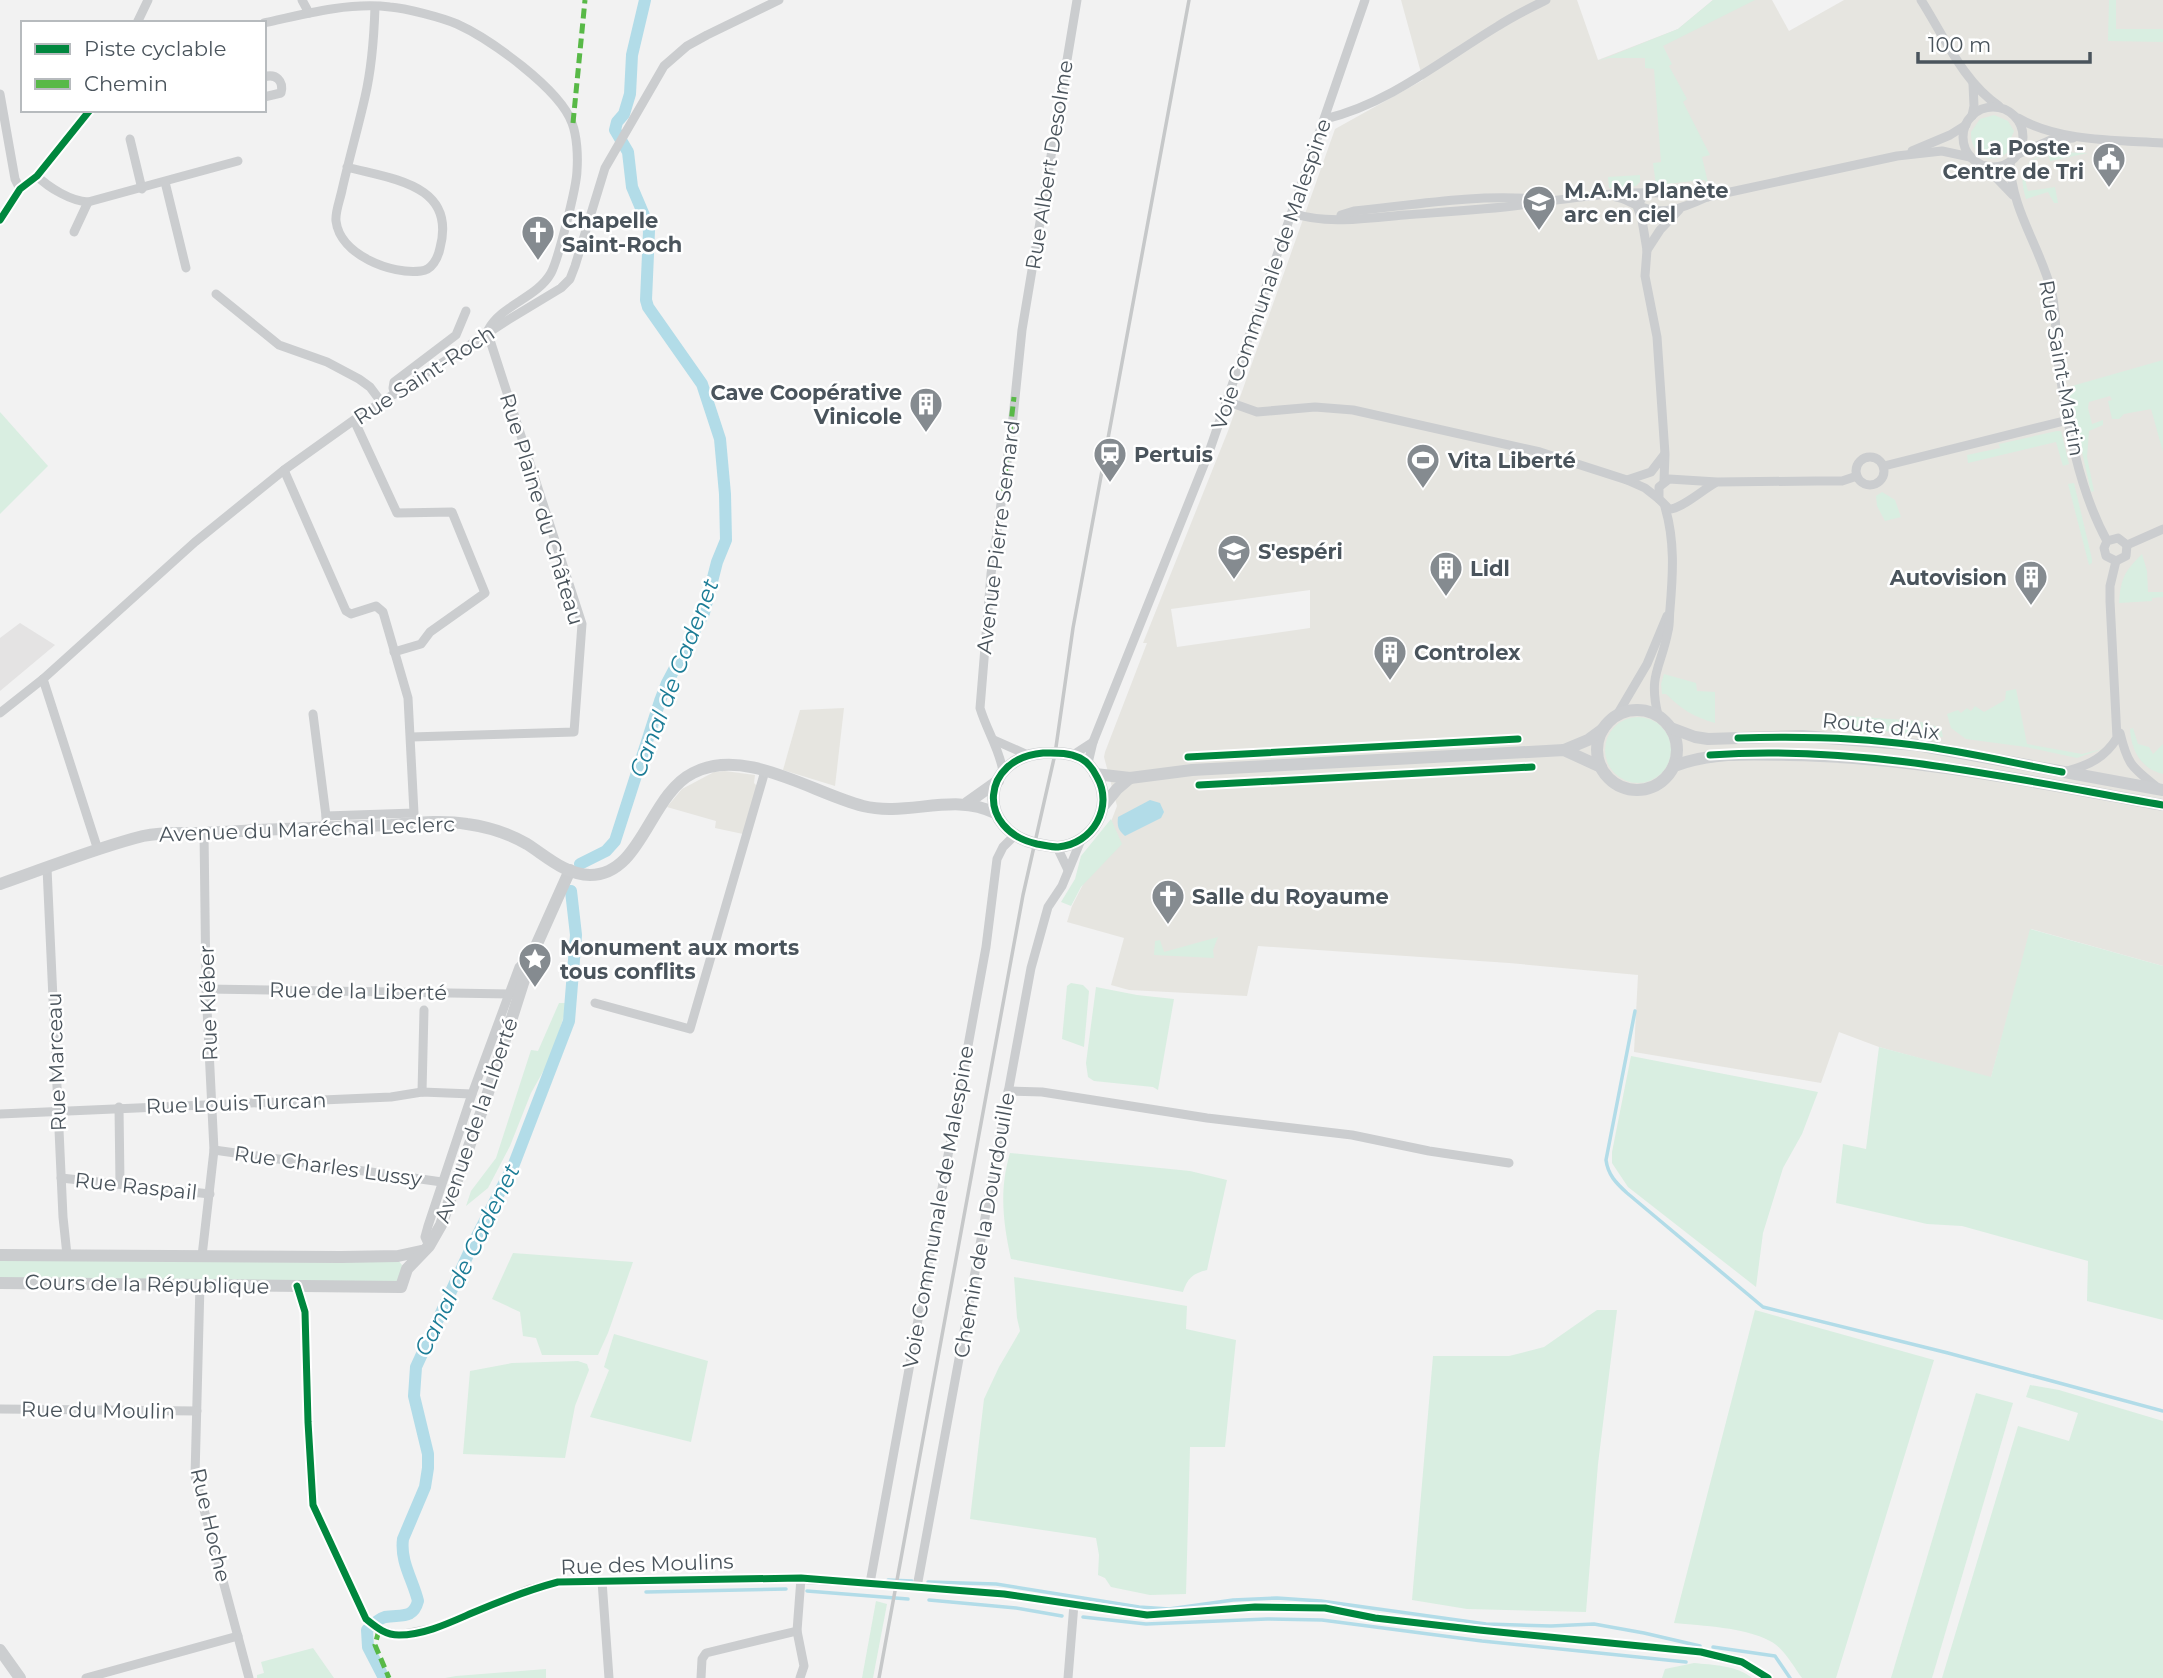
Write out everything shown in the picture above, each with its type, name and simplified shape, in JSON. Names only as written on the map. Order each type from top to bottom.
[{"type":"main road","points":[[967,803],[1000,776],[1013,761],[1028,755],[1073,755],[1092,769],[1130,778],[1192,770],[1564,750],[1588,740],[1617,715],[1637,709],[1658,715],[1671,728],[1676,740],[1674,766],[1657,785],[1638,790],[1620,786],[1612,781],[1601,767],[1597,754],[1603,729]]},
{"type":"main road","name":"Route d'Aix","points":[[1671,728],[1708,739],[1802,736],[1917,745],[2161,789]]},
{"type":"main road","points":[[1564,750],[1601,767]]},
{"type":"main road","name":"Route d'Aix","points":[[1674,766],[1693,759],[1730,754],[1842,755],[1934,765],[2163,805]]},
{"type":"main road","points":[[570,870],[590,875],[618,866],[638,844],[666,795],[678,782],[707,767],[726,765],[765,771],[874,808],[911,809],[967,803],[995,813]]},
{"type":"main road","points":[[1092,769],[1104,794],[1104,805]]},
{"type":"main road","points":[[1000,776],[994,798],[995,813],[1003,826],[1014,836],[1028,842],[1057,847],[1082,839],[1096,825],[1104,805],[1130,778]]},
{"type":"main road","name":"Avenue du Maréchal Leclerc","points":[[0,884],[98,850],[156,834],[326,822],[445,822],[495,829],[570,870]]},
{"type":"main road","points":[[0,1650],[20,1678]]},
{"type":"street","points":[[138,21],[148,0]]},
{"type":"street","points":[[302,0],[309,13]]},
{"type":"street","name":"Rue Saint-Roch","points":[[0,713],[43,679],[174,560],[284,470],[354,420],[561,288],[570,279],[599,183],[653,81],[674,56],[707,35],[779,0]]},
{"type":"street","name":"Rue Albert Desolme","points":[[1022,330],[1077,0]]},
{"type":"street","name":"Voie Communale de Malespine","points":[[1092,769],[1093,742],[1204,464],[1365,0]]},
{"type":"street","points":[[1325,120],[1348,114],[1371,103],[1433,68],[1499,24],[1546,0]]},
{"type":"street","points":[[1921,0],[1973,83],[1987,98],[2028,124],[2080,137],[2163,143]]},
{"type":"street","points":[[347,167],[404,182],[431,197],[442,223],[442,243],[438,257],[424,271],[403,271],[385,267],[360,254],[338,232],[336,218],[347,167],[372,64],[374,7]]},
{"type":"street","points":[[266,23],[309,13],[391,7],[457,24],[519,62],[561,104],[572,123],[577,174],[551,274],[490,326],[488,334]]},
{"type":"street","points":[[266,77],[274,76],[283,86],[281,93],[266,97]]},
{"type":"street","points":[[1970,157],[1963,136],[1974,106],[1973,83]]},
{"type":"street","points":[[0,94],[15,179],[20,189]]},
{"type":"street","points":[[1897,156],[1950,135],[1981,110],[2003,109]]},
{"type":"street","points":[[0,219],[20,189],[37,176],[88,112]]},
{"type":"street","points":[[2013,115],[2023,134],[2018,154]]},
{"type":"street","points":[[1610,195],[1637,206],[1666,212],[1707,197],[1897,156],[1942,151],[1970,157],[1985,166],[1998,167],[2010,162],[2018,154],[2051,140],[2080,137]]},
{"type":"street","points":[[130,139],[142,189]]},
{"type":"street","points":[[37,176],[55,190],[88,202],[238,161]]},
{"type":"street","name":"Rue Saint-Martin","points":[[2010,162],[2014,196],[2043,263],[2052,296],[2058,360],[2068,420],[2090,505],[2107,541]]},
{"type":"street","name":"Rue Saint-Martin","points":[[1985,166],[2014,196]]},
{"type":"street","points":[[165,182],[186,268]]},
{"type":"street","points":[[1292,213],[1317,219],[1356,219],[1651,191],[1707,197]]},
{"type":"street","points":[[1637,206],[1651,191]]},
{"type":"street","points":[[1660,230],[1666,212],[1664,192]]},
{"type":"street","points":[[74,232],[88,202]]},
{"type":"street","points":[[1637,206],[1643,220],[1647,250],[1645,276],[1657,337],[1665,458],[1671,481],[1688,492],[1686,501]]},
{"type":"street","points":[[1647,250],[1679,209]]},
{"type":"street","points":[[216,294],[279,345],[327,362],[359,380],[370,387],[382,403]]},
{"type":"street","points":[[395,394],[394,382],[456,335],[466,311]]},
{"type":"street","name":"Avenue Pierre Semard","points":[[1000,776],[994,740],[983,717],[980,690],[991,574],[1013,427],[1022,330]]},
{"type":"street","name":"Rue Plaine du Château","points":[[411,737],[574,732],[582,624],[488,334]]},
{"type":"street","points":[[1226,401],[1256,412],[1342,407],[1540,452],[1627,480],[1645,488],[1662,503],[1679,508]]},
{"type":"street","points":[[354,420],[397,513],[452,512],[485,593],[430,632],[421,644],[394,652]]},
{"type":"street","points":[[1884,466],[2068,420]]},
{"type":"street","points":[[1875,457],[1884,466],[1884,476],[1877,483],[1866,484],[1857,476],[1857,466],[1864,458],[1875,457]]},
{"type":"street","points":[[1627,480],[1651,472],[1665,458]]},
{"type":"street","points":[[284,470],[346,611],[351,614],[380,608],[408,698],[414,813],[326,822],[313,714]]},
{"type":"street","points":[[1627,480],[1842,481],[1857,476]]},
{"type":"street","points":[[1658,715],[1654,675],[1669,628],[1673,571],[1672,531],[1659,487],[1671,481]]},
{"type":"street","points":[[1672,531],[1679,508],[1717,482]]},
{"type":"street","points":[[2127,545],[2163,529]]},
{"type":"street","points":[[2116,561],[2106,556],[2104,548],[2107,541],[2118,538],[2127,545]]},
{"type":"street","points":[[2127,545],[2126,556],[2116,561],[2110,586],[2112,664],[2118,726],[2124,754],[2131,765],[2161,789]]},
{"type":"street","points":[[1617,715],[1647,664],[1669,611]]},
{"type":"street","points":[[43,679],[98,850]]},
{"type":"street","points":[[2062,772],[2082,767],[2104,756],[2117,738],[2118,726]]},
{"type":"street","points":[[994,740],[1028,755]]},
{"type":"street","points":[[1073,755],[1093,742]]},
{"type":"street","points":[[595,1003],[690,1029],[765,771]]},
{"type":"street","name":"Rue Kléber","points":[[202,1256],[214,1150],[206,989],[204,832]]},
{"type":"street","name":"Voie Communale de Malespine","points":[[870,1583],[986,947],[997,859],[1003,847],[1014,836]]},
{"type":"street","name":"Chemin de la Dourdouille","points":[[917,1587],[1038,938],[1048,907],[1062,886],[1082,839]]},
{"type":"street","points":[[1057,847],[1068,870]]},
{"type":"street","name":"Rue Marceau","points":[[47,868],[67,1255]]},
{"type":"street","name":"Avenue de la Liberté","points":[[427,1248],[441,1225],[532,955],[570,870]]},
{"type":"street","points":[[427,1248],[425,1237],[472,1094],[519,967],[532,955]]},
{"type":"street","name":"Rue de la Liberté","points":[[206,989],[510,993]]},
{"type":"street","points":[[422,1092],[424,1010]]},
{"type":"street","points":[[1009,1091],[1042,1092],[1207,1118],[1352,1135],[1429,1151],[1509,1163]]},
{"type":"street","name":"Rue Louis Turcan","points":[[0,1114],[391,1097],[422,1092],[472,1094]]},
{"type":"street","points":[[119,1107],[120,1184]]},
{"type":"street","name":"Rue Charles Lussy","points":[[214,1150],[442,1182]]},
{"type":"street","name":"Rue Raspail","points":[[61,1178],[210,1194]]},
{"type":"street","name":"Cours de la République","points":[[0,1255],[398,1256],[427,1248]]},
{"type":"street","name":"Cours de la République","points":[[0,1283],[396,1289],[403,1284],[407,1269],[427,1248]]},
{"type":"street","points":[[398,1256],[405,1262],[407,1269]]},
{"type":"street","name":"Rue Hoche","points":[[200,1284],[195,1476],[249,1678]]},
{"type":"street","name":"Rue des Moulins","points":[[297,1286],[305,1312],[313,1505],[366,1619],[379,1630],[399,1635],[435,1628],[530,1589],[558,1582],[801,1578],[889,1585]]},
{"type":"street","name":"Rue du Moulin","points":[[0,1409],[197,1411]]},
{"type":"street","points":[[800,1678],[804,1666],[796,1631],[801,1578]]},
{"type":"street","points":[[602,1581],[609,1678]]},
{"type":"street","points":[[903,1586],[1004,1594],[1147,1615],[1255,1607],[1325,1608],[1375,1618],[1702,1652],[1742,1662],[1768,1678]]},
{"type":"street","points":[[1068,1678],[1074,1604]]},
{"type":"street","points":[[701,1678],[702,1659],[706,1653],[796,1631]]},
{"type":"street","points":[[86,1678],[238,1636]]},
{"type":"shaded area","points":[[1401,0],[1577,0],[1598,60],[1678,29],[1713,0],[1772,0],[1789,31],[1844,0],[2163,0],[2163,966],[2031,929],[1991,1078],[1879,1047],[1839,1032],[1821,1083],[1634,1052],[1638,975],[1509,963],[1258,946],[1247,996],[1129,990],[1111,985],[1124,938],[1067,922],[1117,806],[1105,752],[1147,643],[1143,643],[1228,431],[1335,129],[1423,80]],"holes":[[[1310,590],[1310,628],[1177,647],[1171,609]]]},
{"type":"shaded area","points":[[20,623],[55,645],[0,691],[0,638]]},
{"type":"shaded area","points":[[844,708],[835,786],[783,770],[800,710]]},
{"type":"shaded area","points":[[714,772],[755,775],[754,783],[757,786],[743,834],[715,828],[716,821],[667,807],[682,789]]},
{"type":"green space","points":[[1713,0],[1755,0],[1663,46],[1672,64],[1669,66],[1687,99],[1683,102],[1710,155],[1702,157],[1708,183],[1704,180],[1656,185],[1653,163],[1661,162],[1654,69],[1645,68],[1645,58],[1609,58],[1598,61],[1678,29]]},
{"type":"green space","points":[[2109,0],[2116,0],[2116,29],[2163,29],[2163,42],[2108,41]]},
{"type":"green space","points":[[1994,115],[2008,121],[2014,131],[2009,143],[2011,149],[2004,155],[1991,159],[1984,157],[1974,148],[1971,132],[1980,119]]},
{"type":"green space","points":[[2048,152],[2088,153],[2050,161],[2048,154],[2035,159],[2028,167],[2025,177],[2028,191],[2055,187],[2058,203],[2054,203],[2048,192],[2026,199],[2024,190],[2023,175],[2028,164],[2033,160]]},
{"type":"green space","points":[[1640,175],[1640,182],[1636,186],[1609,188],[1608,177]]},
{"type":"green space","points":[[2163,360],[2163,452],[2151,409],[2112,419],[2108,401],[2112,400],[2110,396],[2089,402],[2092,424],[2103,420],[2103,425],[2089,431],[2087,457],[2094,491],[2091,492],[2068,390],[2072,386]]},
{"type":"green space","points":[[0,412],[48,466],[0,514]]},
{"type":"green space","points":[[2061,431],[2069,464],[2063,466],[2056,442],[1968,463],[1967,455],[2000,448],[1999,444]]},
{"type":"green space","points":[[2074,483],[2092,559],[2089,565],[2068,484]]},
{"type":"green space","points":[[1882,492],[1895,500],[1901,517],[1885,521],[1877,506],[1876,496]]},
{"type":"green space","points":[[2142,554],[2147,571],[2148,592],[2163,592],[2163,597],[2152,598],[2152,601],[2119,603],[2124,576]]},
{"type":"green space","points":[[1664,674],[1696,683],[1697,691],[1715,692],[1715,723],[1688,712],[1666,694],[1662,694]]},
{"type":"green space","points":[[2016,689],[2027,744],[2082,754],[2102,749],[2077,758],[2026,747],[1966,739],[1951,728],[1947,714],[1958,710],[1961,713],[1967,708],[1971,711],[1975,706],[1984,712],[2005,700],[2006,691]]},
{"type":"green space","points":[[1847,716],[1918,721],[1941,728],[1943,737],[1834,726]]},
{"type":"green space","points":[[1638,717],[1651,720],[1661,727],[1668,737],[1671,750],[1668,763],[1661,773],[1651,780],[1638,783],[1625,780],[1615,773],[1608,763],[1605,750],[1608,737],[1615,727],[1625,720]]},
{"type":"green space","points":[[2133,728],[2138,744],[2149,747],[2153,754],[2163,744],[2163,774],[2149,768],[2139,758],[2131,737],[2130,729]]},
{"type":"green space","points":[[1111,819],[1122,844],[1081,887],[1071,906],[1061,902],[1075,879],[1081,856]]},
{"type":"green space","points":[[2030,929],[2163,966],[2163,1320],[2087,1301],[2088,1261],[1962,1226],[1927,1224],[1836,1203],[1843,1144],[1866,1149],[1879,1047],[1991,1077]]},
{"type":"green space","points":[[1218,937],[1213,950],[1214,958],[1154,955],[1155,941],[1160,940],[1164,952]]},
{"type":"green space","points":[[1071,983],[1083,985],[1089,991],[1084,1047],[1062,1039],[1067,986]]},
{"type":"green space","points":[[1096,987],[1174,999],[1158,1090],[1153,1087],[1094,1081],[1088,1077],[1086,1063]]},
{"type":"green space","points":[[559,1003],[565,1003],[564,1016],[549,1061],[531,1093],[510,1146],[488,1188],[466,1206],[471,1191],[496,1158],[531,1050],[538,1051]]},
{"type":"green space","points":[[1631,1056],[1818,1092],[1802,1134],[1783,1168],[1763,1233],[1756,1287],[1628,1187],[1612,1163]]},
{"type":"green space","points":[[1010,1153],[1190,1171],[1227,1180],[1207,1270],[1191,1277],[1183,1292],[1011,1259],[1003,1206],[1004,1180]]},
{"type":"green space","points":[[513,1253],[633,1262],[598,1355],[542,1355],[536,1338],[523,1336],[520,1312],[492,1299]]},
{"type":"green space","points":[[0,1257],[398,1260],[402,1265],[398,1283],[0,1280]]},
{"type":"green space","points":[[1014,1277],[1187,1306],[1186,1329],[1236,1340],[1225,1447],[1190,1447],[1186,1594],[1150,1595],[1111,1587],[1105,1578],[1098,1575],[1096,1538],[970,1519],[984,1399],[1020,1331]]},
{"type":"green space","points":[[1597,1310],[1617,1310],[1598,1464],[1586,1612],[1467,1609],[1412,1600],[1433,1356],[1509,1356],[1544,1347]]},
{"type":"green space","points":[[1755,1310],[1934,1360],[1836,1678],[1802,1678],[1780,1648],[1760,1636],[1723,1628],[1674,1623]]},
{"type":"green space","points":[[614,1334],[708,1361],[691,1442],[590,1417],[609,1370],[604,1367]]},
{"type":"green space","points":[[578,1361],[587,1364],[589,1370],[575,1406],[565,1458],[463,1454],[470,1371],[512,1363]]},
{"type":"green space","points":[[2030,1385],[2059,1390],[2163,1421],[2163,1678],[1942,1678],[2018,1426],[2069,1441],[2078,1413],[2026,1397]]},
{"type":"green space","points":[[1976,1393],[2013,1403],[1932,1678],[1891,1678]]},
{"type":"green space","points":[[876,1601],[887,1604],[873,1678],[862,1678]]},
{"type":"green space","points":[[313,1648],[334,1678],[257,1678],[257,1675],[264,1673],[261,1662]]},
{"type":"green space","points":[[1694,1663],[1732,1668],[1752,1678],[1662,1678],[1665,1669]]},
{"type":"green space","points":[[546,1669],[546,1678],[445,1678],[456,1676]]},
{"type":"water","points":[[1150,800],[1160,803],[1164,812],[1161,818],[1125,836],[1119,828],[1118,817]]},
{"type":"waterway","name":"Canal de Cadenet","points":[[580,864],[606,851],[615,841],[660,701],[704,613],[717,562],[726,540],[720,439],[702,384],[648,307],[649,231],[632,187],[628,152],[615,130],[617,122],[624,114],[630,94],[632,55],[645,0]]},
{"type":"waterway","name":"Canal de Cadenet","points":[[384,1678],[368,1647],[367,1630],[382,1618],[409,1614],[418,1601],[405,1563],[403,1547],[403,1539],[425,1487],[428,1468],[428,1454],[414,1396],[416,1367],[473,1244],[514,1164],[569,1021],[576,935],[571,891]]},
{"type":"waterway","points":[[1635,1011],[1606,1160],[1609,1170],[1627,1193],[1763,1307],[2163,1411]]},
{"type":"waterway","points":[[888,1580],[912,1581]]},
{"type":"waterway","points":[[928,1582],[996,1584],[1139,1607],[1169,1609],[1233,1600],[1277,1598],[1321,1601],[1486,1624],[1594,1624],[1700,1646]]},
{"type":"waterway","points":[[646,1592],[786,1589]]},
{"type":"waterway","points":[[807,1591],[908,1599]]},
{"type":"waterway","points":[[929,1600],[1016,1608],[1062,1616]]},
{"type":"waterway","points":[[1083,1617],[1146,1624],[1267,1619],[1322,1620],[1482,1641],[1686,1662]]},
{"type":"waterway","points":[[1713,1647],[1775,1656],[1790,1678]]},
{"type":"railway","points":[[879,1678],[1023,895],[1055,754],[1073,628],[1189,0]]},
{"type":"marked path","points":[[573,123],[585,0]]},
{"type":"marked path","points":[[1003,491],[1014,397]]},
{"type":"marked path","points":[[379,1630],[375,1645],[389,1678]]},
{"type":"cycle path","points":[[0,220],[20,189],[37,176],[88,112]]},
{"type":"cycle path","points":[[1738,738],[1826,738],[1892,742],[1951,750],[2062,772]]},
{"type":"cycle path","points":[[1188,757],[1518,739]]},
{"type":"cycle path","points":[[1043,753],[1066,754],[1083,760],[1094,771],[1102,788],[1103,800],[1097,822],[1081,839],[1058,847],[1037,844],[1017,836],[1003,825],[995,810],[994,795],[998,780],[1007,767],[1022,758],[1043,753]]},
{"type":"cycle path","points":[[1710,755],[1767,753],[1881,759],[1994,775],[2163,805]]},
{"type":"cycle path","points":[[1199,785],[1532,767]]},
{"type":"cycle path","points":[[297,1286],[305,1312],[313,1505],[366,1619],[389,1634],[427,1631],[514,1596],[558,1582],[801,1578],[1004,1594],[1147,1615],[1255,1607],[1325,1608],[1375,1618],[1701,1652],[1742,1662],[1768,1678]]},
{"type":"place","name":"La Poste - Centre de Tri","points":[[2109,189]]},
{"type":"place","name":"M.A.M. Planète arc en ciel","points":[[1539,232]]},
{"type":"place","name":"Chapelle Saint-Roch","points":[[538,262]]},
{"type":"place","name":"Cave Coopérative Vinicole","points":[[926,434]]},
{"type":"place","name":"Pertuis","points":[[1110,484]]},
{"type":"place","name":"Vita Liberté","points":[[1423,490]]},
{"type":"place","name":"S'espéri","points":[[1234,581]]},
{"type":"place","name":"Lidl","points":[[1446,598]]},
{"type":"place","name":"Autovision","points":[[2031,607]]},
{"type":"place","name":"Controlex","points":[[1390,682]]},
{"type":"place","name":"Salle du Royaume","points":[[1168,926]]},
{"type":"place","name":"Monument aux morts tous conflits","points":[[535,989]]}]
